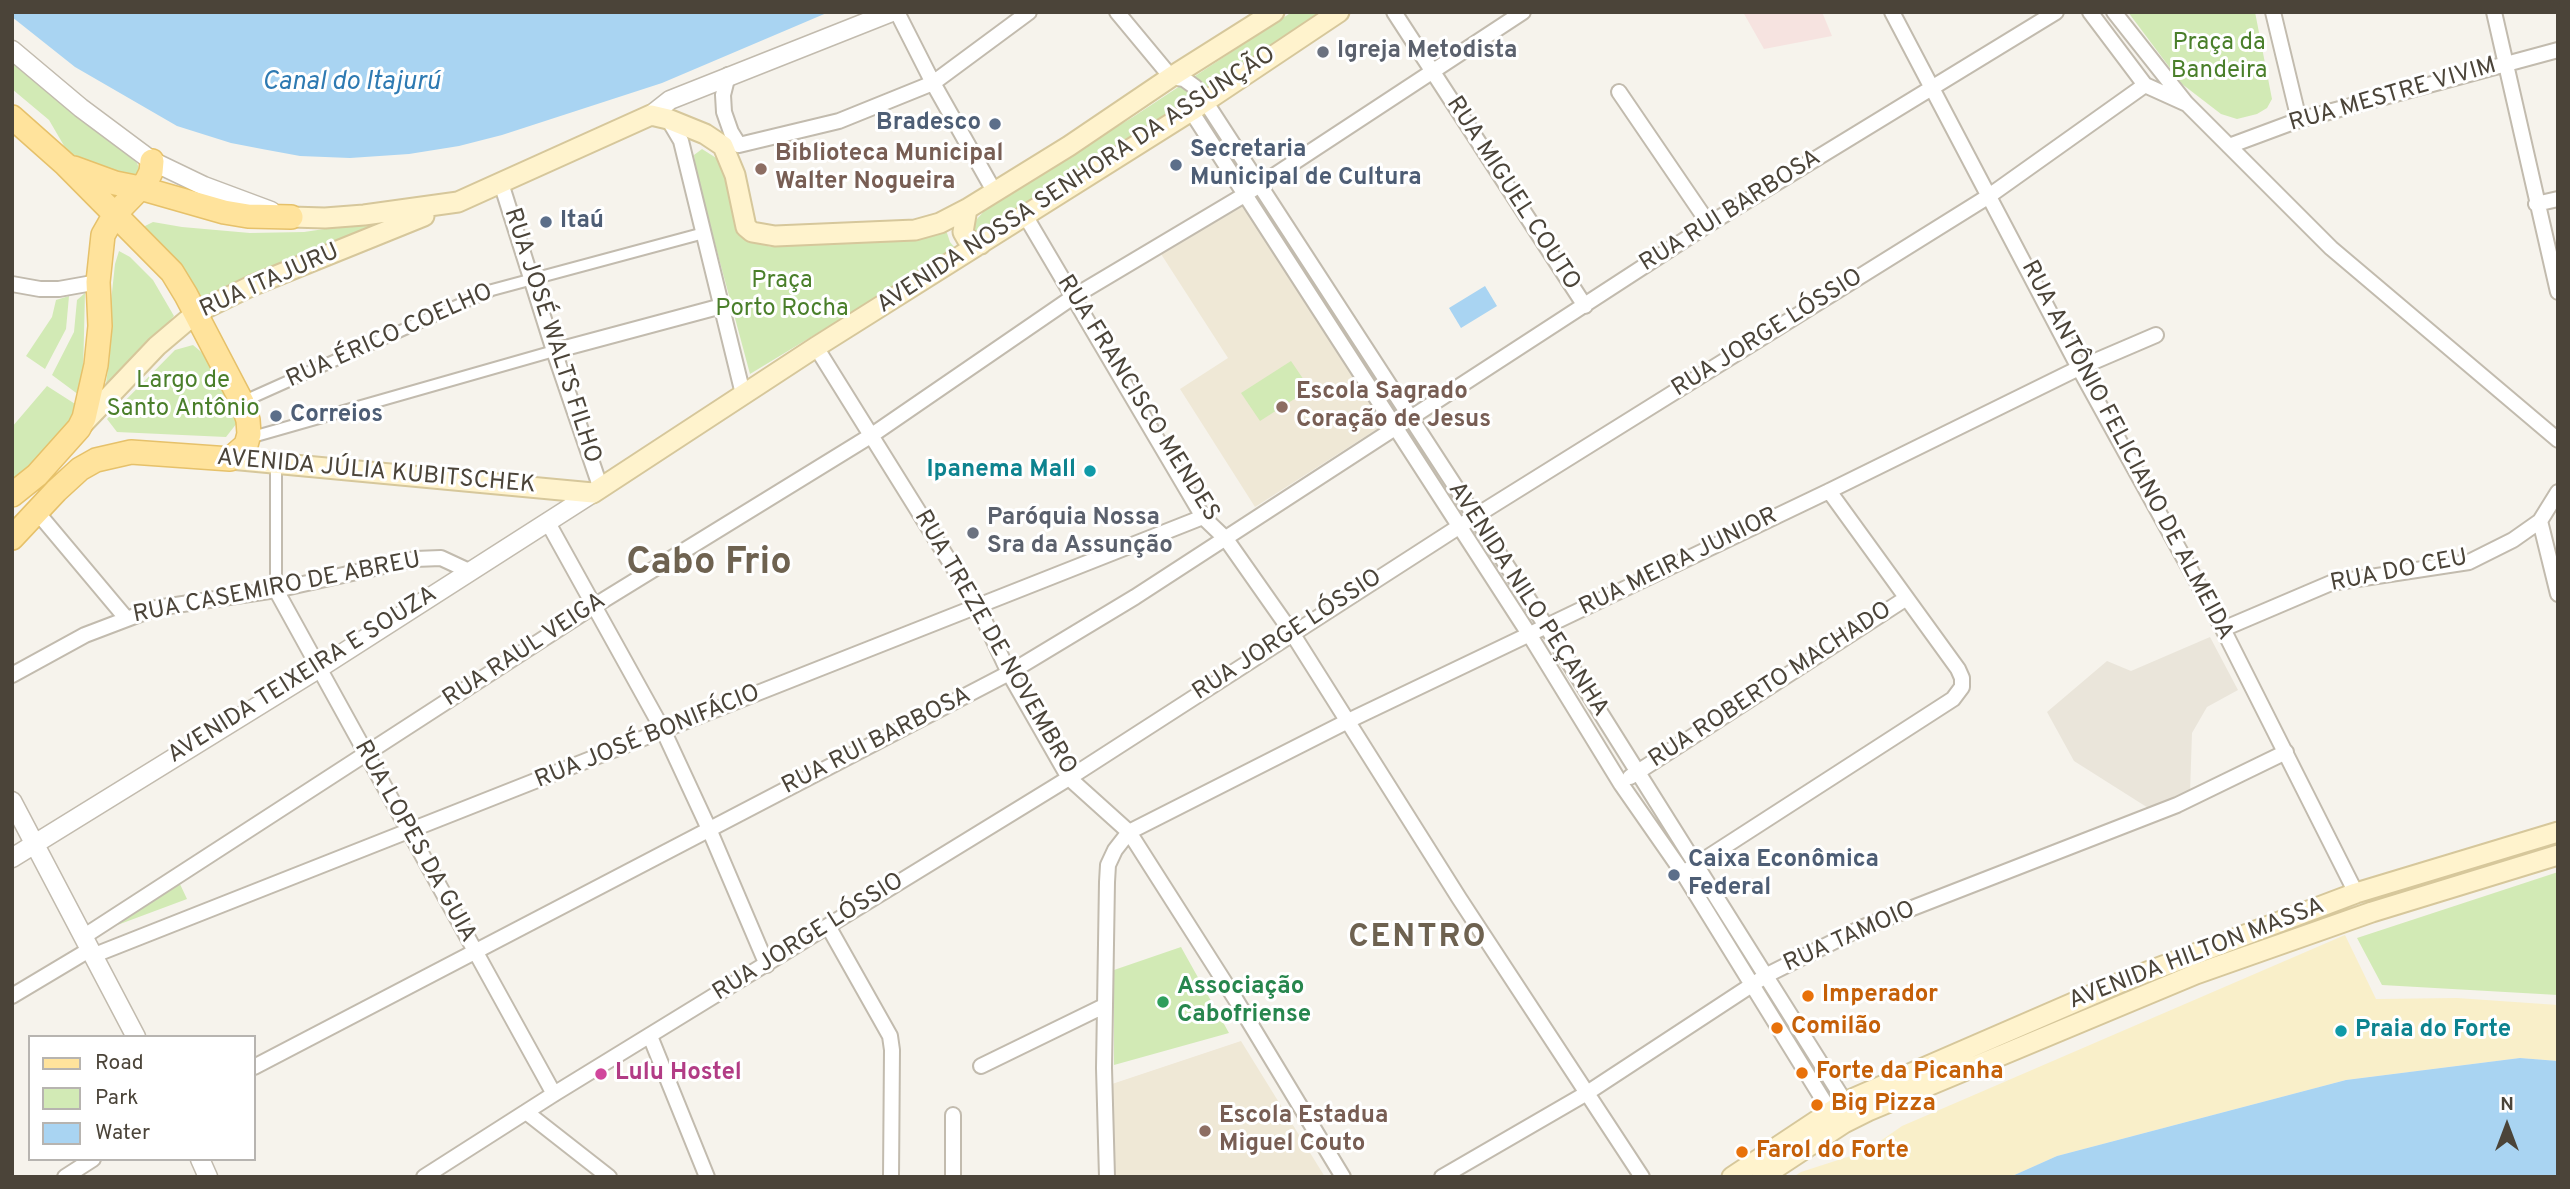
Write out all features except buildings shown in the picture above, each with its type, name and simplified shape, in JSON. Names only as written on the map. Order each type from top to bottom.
[{"type":"main road","name":"AVENIDA NOSSA SENHORA DA ASSUNÇÃO","points":[[659,117],[705,134],[723,146],[735,175],[746,227],[760,234],[775,236],[915,230],[940,223],[967,209],[1274,12]]},
{"type":"main road","name":"AVENIDA NOSSA SENHORA DA ASSUNÇÃO","points":[[743,394],[1026,217],[1339,12]]},
{"type":"main road","points":[[12,117],[65,164],[172,272],[242,402],[248,420],[249,438],[244,447],[230,459]]},
{"type":"main road","points":[[65,164],[115,183],[224,212],[248,216],[325,218],[364,215],[458,202],[659,117]]},
{"type":"main road","points":[[1069,146],[1088,156],[1088,174]]},
{"type":"main road","points":[[12,495],[37,475],[79,428],[89,400],[96,365],[100,326],[98,282],[103,235],[115,214],[146,182],[152,161]]},
{"type":"main road","name":"RUA ITAJURU","points":[[79,428],[157,346],[196,313],[251,286],[458,202]]},
{"type":"main road","points":[[967,209],[963,232],[967,239],[981,243]]},
{"type":"main road","points":[[597,491],[743,394]]},
{"type":"main road","name":"AVENIDA JÚLIA KUBITSCHEK","points":[[12,538],[80,469],[96,460],[131,452],[597,491]]},
{"type":"main road","name":"AVENIDA HILTON MASSA","points":[[1762,1177],[1844,1123],[1868,1111],[2356,893],[2558,832]]},
{"type":"main road","name":"AVENIDA HILTON MASSA","points":[[1732,1177],[1837,1107],[2036,1018],[2180,970],[2284,941],[2558,855]]},
{"type":"street","points":[[743,394],[681,141],[659,117],[670,100],[728,75],[895,12],[993,191]]},
{"type":"street","points":[[739,145],[839,121],[933,83],[1029,12]]},
{"type":"street","points":[[1117,12],[1171,77],[1184,79],[1195,87],[1198,106]]},
{"type":"street","name":"RUA MIGUEL COUTO","points":[[1394,12],[1585,306]]},
{"type":"street","name":"RUA RAUL VEIGA","points":[[88,948],[365,753],[594,606],[872,435],[1073,297],[1246,194],[1523,12]]},
{"type":"street","name":"RUA ANTÔNIO FELICIANO DE ALMEIDA","points":[[1892,12],[2078,368],[2223,629],[2356,893]]},
{"type":"street","name":"RUA RUI BARBOSA","points":[[256,1066],[1009,673],[1226,539],[1709,224],[2056,12]]},
{"type":"street","points":[[2090,12],[2146,85],[2187,104]]},
{"type":"street","points":[[2114,12],[2187,104],[2331,248],[2558,440]]},
{"type":"street","points":[[2273,12],[2299,120]]},
{"type":"street","points":[[2494,12],[2558,292]]},
{"type":"street","points":[[12,50],[81,108],[152,161],[237,200],[291,217]]},
{"type":"street","name":"RUA MESTRE VIVIM","points":[[2230,146],[2299,120],[2558,50]]},
{"type":"street","points":[[728,75],[723,95],[724,112],[739,145],[739,166],[735,175]]},
{"type":"street","name":"RUA JORGE LÓSSIO","points":[[424,1177],[554,1094],[1069,778],[1474,517],[1989,196],[2146,85]]},
{"type":"street","points":[[1619,92],[1709,224]]},
{"type":"street","name":"AVENIDA NILO PEÇANHA","points":[[1198,106],[1260,183],[1546,626],[1636,772],[1751,985],[1837,1107]]},
{"type":"street","name":"AVENIDA NILO PEÇANHA","points":[[1198,106],[1246,194],[1530,634],[1621,784],[1689,869],[1767,975],[1837,1107]]},
{"type":"street","name":"RUA JOSÉ WALTS FILHO","points":[[501,183],[597,491]]},
{"type":"street","points":[[2536,204],[2558,199]]},
{"type":"street","name":"RUA FRANCISCO MENDES","points":[[1026,217],[1203,517],[1226,539],[1292,633],[1459,898],[1642,1177]]},
{"type":"street","name":"RUA ÉRICO COELHO","points":[[242,402],[492,290],[704,233]]},
{"type":"street","points":[[12,284],[59,289],[98,282]]},
{"type":"street","points":[[249,438],[722,306]]},
{"type":"street","name":"RUA MEIRA JUNIOR","points":[[1129,832],[1348,721],[1829,491],[2078,368],[2156,335]]},
{"type":"street","name":"RUA TREZE DE NOVEMBRO","points":[[816,347],[978,607],[1009,673],[1069,778],[1129,832],[1229,989],[1343,1177]]},
{"type":"street","points":[[276,463],[276,590]]},
{"type":"street","name":"AVENIDA TEIXEIRA E SOUZA","points":[[12,858],[318,669],[597,491]]},
{"type":"street","points":[[1689,869],[1959,694],[1962,678],[1958,669],[1829,491]]},
{"type":"street","name":"RUA DO CEU","points":[[2223,629],[2331,583],[2469,562],[2513,540],[2540,522],[2558,492]]},
{"type":"street","points":[[37,512],[126,618]]},
{"type":"street","name":"RUA JOSÉ BONIFÁCIO","points":[[88,948],[410,831],[1203,517]]},
{"type":"street","points":[[547,522],[664,732],[767,965]]},
{"type":"street","points":[[2540,522],[2558,594]]},
{"type":"street","name":"RUA CASEMIRO DE ABREU","points":[[12,675],[85,635],[126,618],[184,603],[276,590],[415,559],[441,558],[469,571]]},
{"type":"street","name":"RUA LOPES DA GUIA","points":[[276,590],[554,1094]]},
{"type":"street","name":"RUA ROBERTO MACHADO","points":[[1621,784],[1905,599]]},
{"type":"street","name":"RUA TAMOIO","points":[[1442,1177],[1587,1093],[1767,975],[1861,928],[2177,805],[2286,752]]},
{"type":"street","points":[[12,801],[135,1035]]},
{"type":"street","points":[[1107,1177],[1104,1006],[1108,865],[1115,849],[1129,832]]},
{"type":"street","points":[[828,926],[890,1036],[891,1177]]},
{"type":"street","points":[[12,996],[88,948]]},
{"type":"street","points":[[981,1066],[1104,1006]]},
{"type":"street","points":[[650,1035],[707,1177]]},
{"type":"street","points":[[526,1112],[608,1177]]},
{"type":"street","points":[[953,1115],[953,1177]]},
{"type":"street","points":[[65,1177],[90,1161]]},
{"type":"street","points":[[201,1161],[208,1177]]},
{"type":"shaded area","points":[[1743,12],[1822,12],[1832,36],[1764,49]]},
{"type":"shaded area","name":"Escola Sagrado Coração de Jesus","points":[[1242,202],[1385,424],[1255,507],[1180,389],[1228,358],[1161,254]]},
{"type":"shaded area","points":[[2210,637],[2238,690],[2207,707],[2192,733],[2190,793],[2153,811],[2074,761],[2047,712],[2107,661],[2131,671]]},
{"type":"shaded area","name":"Escola Estadua Miguel Couto","points":[[1241,1041],[1325,1177],[1114,1177],[1112,1084]]},
{"type":"green space","points":[[1292,12],[1326,12],[981,238],[971,231],[977,219],[992,202],[1133,117]]},
{"type":"green space","name":"Praça da Bandeira","points":[[2128,12],[2255,12],[2272,99],[2267,108],[2257,114],[2237,119],[2221,114],[2182,84]]},
{"type":"green space","points":[[12,58],[137,163],[141,174],[135,182],[77,168],[49,120],[12,89]]},
{"type":"green space","name":"Praça Porto Rocha","points":[[702,149],[721,161],[739,224],[746,235],[757,243],[771,247],[924,236],[946,230],[956,249],[750,374],[696,173],[694,155]]},
{"type":"green space","points":[[378,221],[356,242],[202,298],[135,231],[153,222],[250,233],[304,232]]},
{"type":"green space","points":[[119,251],[130,257],[153,280],[174,316],[104,398],[110,354],[110,311]]},
{"type":"green space","points":[[85,293],[83,374],[79,395],[52,375],[74,332],[77,300]]},
{"type":"green space","points":[[69,296],[66,329],[45,369],[26,356],[52,317],[56,300]]},
{"type":"green space","name":"Largo de Santo Antônio","points":[[193,345],[206,356],[236,411],[237,423],[226,437],[117,432],[107,419],[175,350]]},
{"type":"green space","points":[[1291,361],[1310,389],[1260,421],[1241,393]]},
{"type":"green space","points":[[47,386],[83,409],[34,471],[12,480],[12,427]]},
{"type":"green space","points":[[2558,872],[2558,995],[2382,985],[2357,938]]},
{"type":"green space","points":[[179,882],[187,899],[112,927],[111,925]]},
{"type":"green space","name":"Associação Cabofriense","points":[[1181,947],[1229,1033],[1114,1065],[1114,970]]},
{"type":"sand","name":"Praia do Forte","points":[[2345,935],[2376,999],[2457,998],[2558,1005],[2558,1061],[2520,1058],[2346,1080],[2057,1156],[2010,1177],[1793,1177],[1866,1151],[1902,1126]]},
{"type":"water","name":"Canal do Itajurú","points":[[12,12],[829,12],[662,83],[502,135],[459,146],[409,154],[350,158],[300,156],[262,149],[231,143],[177,126],[75,67],[12,17]]},
{"type":"water","points":[[1485,286],[1497,306],[1461,328],[1449,308]]},
{"type":"water","points":[[2520,1058],[2558,1061],[2558,1177],[2010,1177],[2057,1156],[2346,1080]]},
{"type":"place","name":"Igreja Metodista","points":[[1323,52]]},
{"type":"place","name":"Bradesco","points":[[995,124]]},
{"type":"place","name":"Secretaria Municipal de Cultura","points":[[1176,165]]},
{"type":"place","name":"Biblioteca Municipal Walter Nogueira","points":[[761,169]]},
{"type":"place","name":"Itaú","points":[[546,222]]},
{"type":"place","name":"Escola Sagrado Coração de Jesus","points":[[1282,407]]},
{"type":"place","name":"Correios","points":[[276,416]]},
{"type":"place","name":"Ipanema Mall","points":[[1090,471]]},
{"type":"place","name":"Paróquia Nossa Sra da Assunção","points":[[973,533]]},
{"type":"place","name":"Caixa Econômica Federal","points":[[1674,875]]},
{"type":"place","name":"Imperador","points":[[1808,996]]},
{"type":"place","name":"Associação Cabofriense","points":[[1163,1002]]},
{"type":"place","name":"Comilão","points":[[1777,1028]]},
{"type":"place","name":"Praia do Forte","points":[[2341,1031]]},
{"type":"place","name":"Forte da Picanha","points":[[1802,1073]]},
{"type":"place","name":"Lulu Hostel","points":[[601,1074]]},
{"type":"place","name":"Big Pizza","points":[[1817,1105]]},
{"type":"place","name":"Escola Estadua Miguel Couto","points":[[1205,1131]]},
{"type":"place","name":"Farol do Forte","points":[[1742,1152]]},
{"type":"district","name":"Cabo Frio","points":[[709,565]]},
{"type":"district","name":"CENTRO","points":[[1418,940]]}]
